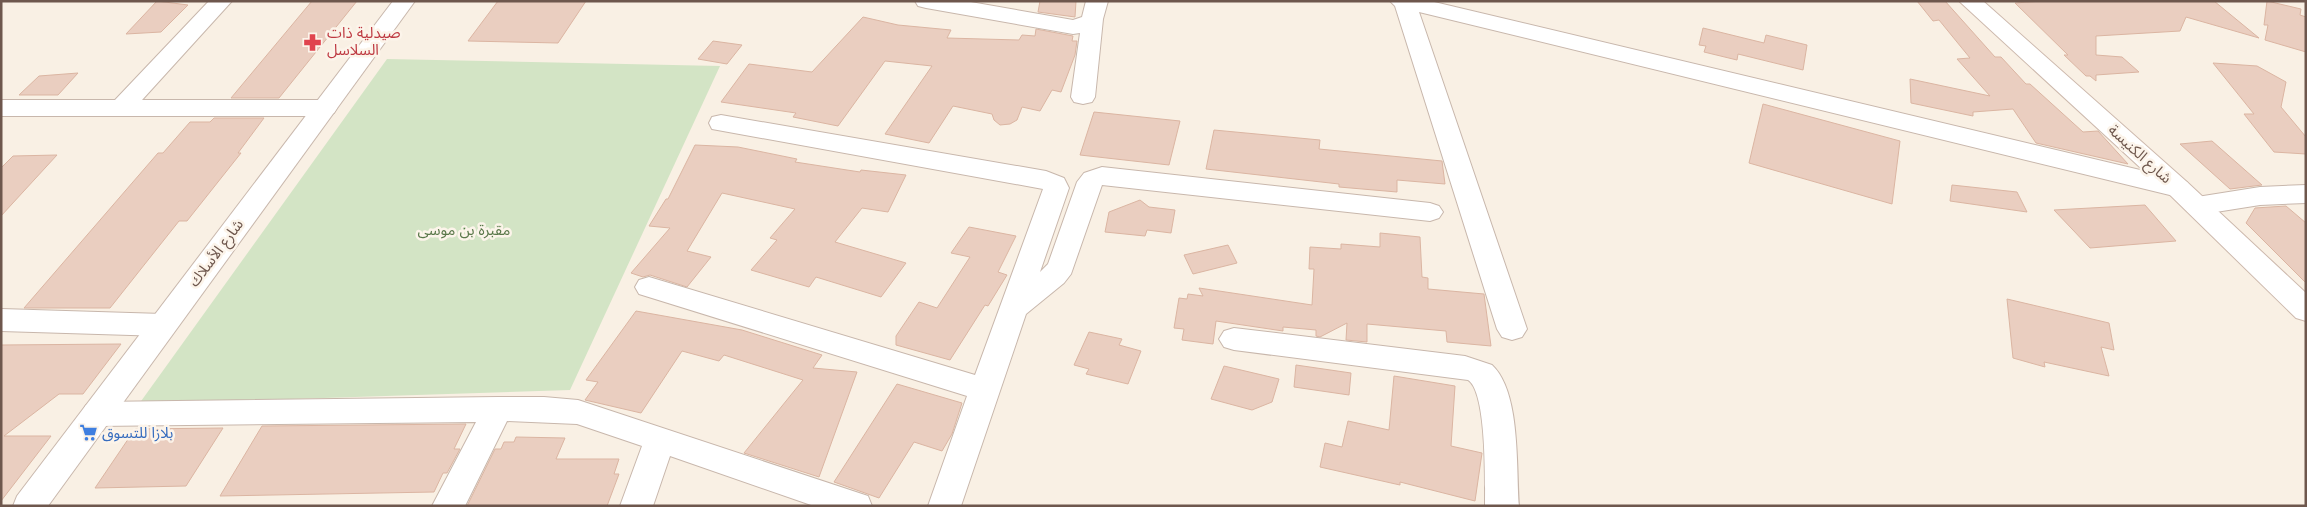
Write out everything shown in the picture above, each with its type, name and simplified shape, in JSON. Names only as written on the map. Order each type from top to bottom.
[{"type":"street","points":[[121,109],[221,1]]},
{"type":"street","name":"شارع الأسلاك","points":[[29,506],[404,1]]},
{"type":"street","points":[[926,1],[1073,27],[1088,25],[1095,11]]},
{"type":"street","name":"شارع الكنيسة","points":[[1970,1],[2178,188],[2306,310]]},
{"type":"street","points":[[1403,2],[2178,188]]},
{"type":"street","points":[[1403,2],[1512,329]]},
{"type":"street","points":[[1083,97],[1095,11]]},
{"type":"street","points":[[1,108],[325,108]]},
{"type":"street","points":[[721,123],[1052,182],[1056,188],[944,506]]},
{"type":"street","points":[[1014,308],[1054,276],[1061,267],[1090,182],[1102,176],[1430,212]]},
{"type":"street","points":[[2197,206],[2253,196],[2306,194]]},
{"type":"street","points":[[649,287],[984,390]]},
{"type":"street","points":[[1,320],[163,325]]},
{"type":"street","points":[[1234,339],[1475,369],[1483,374],[1488,383],[1498,417],[1502,506]]},
{"type":"street","points":[[97,414],[498,409],[544,409],[578,412],[856,506]]},
{"type":"street","points":[[448,506],[498,409]]},
{"type":"street","points":[[636,506],[660,439]]},
{"type":"green space","name":"مقبرة بن موسى","points":[[387,59],[720,66],[570,390],[139,404]]},
{"type":"building","points":[[157,1],[188,5],[161,32],[126,34]]},
{"type":"building","points":[[312,1],[357,1],[279,98],[231,98]]},
{"type":"building","points":[[498,1],[586,1],[558,43],[468,41]]},
{"type":"building","points":[[1040,1],[1076,1],[1075,17],[1038,12]]},
{"type":"building","points":[[1917,1],[1945,1],[1995,57],[2001,57],[2026,84],[2030,84],[2083,132],[2098,131],[2128,164],[2036,143],[2013,109],[1973,112],[1973,116],[1911,103],[1910,79],[1990,96],[1957,59],[1970,58],[1939,20],[1933,21]]},
{"type":"building","points":[[2042,1],[2214,1],[2259,38],[2186,17],[2180,31],[2096,36],[2096,55],[2122,57],[2139,72],[2096,75],[2096,81],[2090,76],[2086,76],[2064,55],[2068,55],[2015,3]]},
{"type":"building","points":[[2267,1],[2301,9],[2300,15],[2306,17],[2306,52],[2265,40],[2268,25],[2264,25]]},
{"type":"building","points":[[863,17],[898,25],[951,30],[947,38],[1019,40],[1022,35],[1035,36],[1036,29],[1073,36],[1072,41],[1077,41],[1075,55],[1061,92],[1052,90],[1040,111],[1022,107],[1017,120],[1010,124],[1000,125],[994,120],[992,114],[953,106],[929,143],[885,134],[932,66],[885,61],[838,126],[793,117],[796,113],[721,102],[749,64],[812,72]]},
{"type":"building","points":[[1703,28],[1764,43],[1766,35],[1807,45],[1803,70],[1738,54],[1737,60],[1704,52],[1706,46],[1699,45]]},
{"type":"building","points":[[713,41],[742,45],[727,64],[698,59]]},
{"type":"building","points":[[2213,63],[2257,66],[2286,82],[2281,107],[2306,137],[2306,154],[2274,152],[2244,114],[2254,114]]},
{"type":"building","points":[[78,73],[58,95],[19,95],[39,76]]},
{"type":"building","points":[[1763,104],[1900,141],[1892,204],[1749,163]]},
{"type":"building","points":[[1094,112],[1180,121],[1169,165],[1080,155]]},
{"type":"building","points":[[214,118],[264,118],[238,153],[241,153],[187,221],[179,221],[110,308],[24,308],[158,153],[163,153],[190,122],[210,122]]},
{"type":"building","points":[[1214,130],[1320,140],[1319,149],[1442,161],[1445,184],[1397,180],[1397,192],[1339,187],[1339,184],[1206,169]]},
{"type":"building","points":[[2212,141],[2262,185],[2230,189],[2180,144]]},
{"type":"building","points":[[695,145],[738,147],[797,159],[795,162],[860,172],[861,170],[906,175],[888,212],[862,208],[835,242],[906,263],[881,297],[816,277],[809,287],[751,270],[777,240],[770,238],[795,209],[722,193],[687,251],[711,257],[687,287],[650,275],[643,277],[631,273],[670,228],[649,226],[666,199],[668,199]]},
{"type":"building","points":[[57,155],[1,216],[1,168],[13,156]]},
{"type":"building","points":[[1952,185],[2017,192],[2027,212],[1950,201]]},
{"type":"building","points":[[1140,200],[1149,207],[1175,210],[1171,233],[1147,230],[1145,236],[1105,232],[1109,212]]},
{"type":"building","points":[[2145,205],[2176,241],[2090,248],[2054,210]]},
{"type":"building","points":[[2286,206],[2306,223],[2306,283],[2246,223],[2255,208]]},
{"type":"building","points":[[969,227],[1016,236],[998,272],[1007,275],[988,306],[985,305],[950,360],[896,345],[896,336],[919,302],[937,308],[970,257],[951,253]]},
{"type":"building","points":[[1380,233],[1420,237],[1422,277],[1428,278],[1428,289],[1484,294],[1491,346],[1447,342],[1446,331],[1367,324],[1367,342],[1346,340],[1347,323],[1320,337],[1316,336],[1316,330],[1283,327],[1283,331],[1216,321],[1213,344],[1182,340],[1184,329],[1174,328],[1179,298],[1187,299],[1188,294],[1203,296],[1199,288],[1312,305],[1314,269],[1309,269],[1310,247],[1341,249],[1341,244],[1380,247]]},
{"type":"building","points":[[1228,245],[1237,263],[1193,274],[1184,255]]},
{"type":"building","points":[[2007,299],[2109,323],[2114,350],[2101,347],[2109,376],[2044,362],[2045,367],[2013,358]]},
{"type":"building","points":[[636,311],[742,330],[822,355],[813,368],[857,372],[819,477],[744,453],[803,380],[724,355],[719,361],[682,351],[641,413],[585,400],[598,382],[586,380]]},
{"type":"building","points":[[1089,332],[1122,339],[1119,345],[1141,351],[1128,384],[1086,374],[1089,369],[1074,365]]},
{"type":"building","points":[[121,344],[83,394],[59,394],[4,436],[51,436],[1,501],[1,345]]},
{"type":"building","points":[[1296,365],[1351,373],[1349,395],[1294,387]]},
{"type":"building","points":[[1224,366],[1279,379],[1272,402],[1252,410],[1211,399]]},
{"type":"building","points":[[1394,376],[1455,386],[1451,446],[1482,453],[1475,501],[1400,482],[1400,485],[1320,467],[1325,443],[1342,447],[1348,421],[1389,430]]},
{"type":"building","points":[[897,384],[962,403],[952,434],[942,451],[914,442],[879,498],[834,482]]},
{"type":"building","points":[[466,424],[454,449],[460,449],[447,473],[443,473],[434,492],[220,496],[262,426]]},
{"type":"building","points":[[223,428],[186,486],[95,488],[135,429]]},
{"type":"building","points":[[516,437],[565,438],[556,459],[619,459],[614,474],[619,474],[607,506],[467,506],[495,449],[501,449],[504,442],[514,442]]},
{"type":"place","name":"صيدلية ذات السلاسل","points":[[313,42]]},
{"type":"place","name":"بلازا للتسوق","points":[[88,433]]}]
